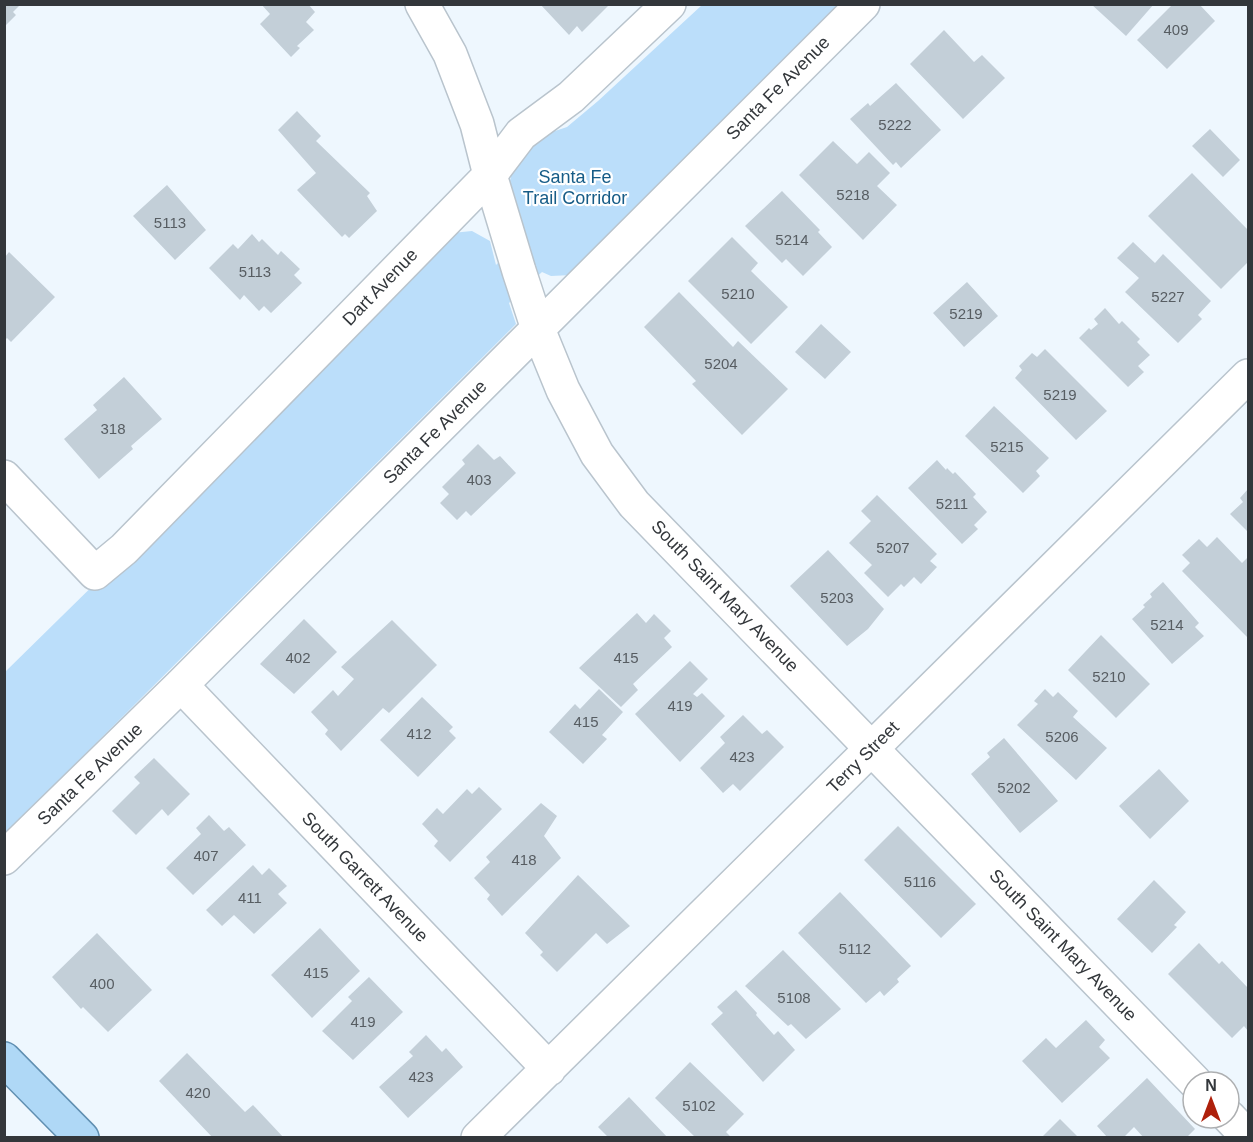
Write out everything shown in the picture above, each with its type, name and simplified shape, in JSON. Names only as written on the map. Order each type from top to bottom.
[{"type":"main road","points":[[4,1059],[82,1137]]},
{"type":"street","name":"South Saint Mary Avenue","points":[[422,4],[450,54],[477,124],[490,175],[538,328],[563,390],[597,454],[634,504],[1183,1070]]},
{"type":"street","name":"Dart Avenue","points":[[4,477],[94,573],[124,549],[490,175],[521,134],[571,97],[669,4]]},
{"type":"street","name":"Santa Fe Avenue","points":[[4,858],[182,685],[863,4]]},
{"type":"street","name":"Terry Street","points":[[478,1137],[1248,376]]},
{"type":"street","name":"South Garrett Avenue","points":[[182,685],[549,1069]]},
{"type":"green space","name":"Santa Fe Trail Corridor","points":[[702,5],[843,5],[572,275],[551,276],[542,272],[509,303],[516,324],[5,834],[5,672],[452,233],[472,231],[490,241],[496,265],[525,235],[510,181],[515,158],[552,132],[567,127]]},
{"type":"building","points":[[4,4],[21,4],[13,12],[16,15],[4,27]]},
{"type":"building","points":[[261,4],[308,4],[315,12],[306,22],[314,30],[297,46],[300,48],[291,57],[260,24],[270,14]]},
{"type":"building","points":[[540,4],[610,4],[582,32],[577,26],[569,35]]},
{"type":"building","points":[[1091,4],[1154,4],[1126,36]]},
{"type":"building","points":[[1173,4],[1199,4],[1215,21],[1167,69],[1137,40]]},
{"type":"building","points":[[944,30],[974,62],[982,55],[1005,78],[963,119],[910,64]]},
{"type":"building","points":[[896,83],[941,130],[901,168],[896,162],[893,165],[850,119],[868,103],[870,106]]},
{"type":"building","points":[[297,111],[321,136],[316,141],[370,193],[367,196],[377,211],[349,238],[345,234],[342,237],[297,190],[316,173],[278,130]]},
{"type":"building","points":[[1210,129],[1240,160],[1223,177],[1192,146]]},
{"type":"building","points":[[833,141],[857,164],[869,152],[890,173],[877,186],[897,205],[863,240],[799,175]]},
{"type":"building","points":[[1192,173],[1248,230],[1248,262],[1221,289],[1148,216]]},
{"type":"building","points":[[167,185],[206,230],[175,260],[133,216]]},
{"type":"building","points":[[782,191],[820,230],[818,232],[832,247],[803,276],[786,259],[782,263],[745,226]]},
{"type":"building","points":[[252,234],[259,242],[262,239],[278,255],[281,251],[300,269],[294,275],[302,283],[271,313],[264,306],[259,311],[244,295],[240,300],[209,268],[233,244],[238,249]]},
{"type":"building","points":[[732,237],[758,263],[751,271],[788,307],[751,344],[688,281]]},
{"type":"building","points":[[1133,242],[1155,263],[1163,254],[1211,301],[1198,315],[1202,319],[1178,343],[1125,292],[1139,278],[1117,258]]},
{"type":"building","points":[[9,252],[55,297],[11,342],[7,338],[5,340],[5,257]]},
{"type":"building","points":[[967,282],[998,316],[964,347],[933,313]]},
{"type":"building","points":[[679,292],[733,347],[738,341],[788,389],[742,435],[692,384],[696,381],[644,327]]},
{"type":"building","points":[[1105,308],[1119,324],[1122,321],[1140,339],[1137,342],[1150,355],[1138,366],[1144,372],[1128,387],[1079,338],[1089,328],[1091,330],[1098,324],[1094,319]]},
{"type":"building","points":[[821,324],[851,352],[825,379],[795,352]]},
{"type":"building","points":[[1045,349],[1107,411],[1076,440],[1015,378],[1022,370],[1019,366],[1032,353],[1037,357]]},
{"type":"building","points":[[124,377],[162,419],[131,446],[133,449],[99,479],[64,439],[97,410],[93,405]]},
{"type":"building","points":[[994,406],[1049,458],[1036,471],[1040,476],[1023,493],[965,436]]},
{"type":"building","points":[[478,444],[494,460],[500,456],[516,473],[471,516],[466,511],[457,520],[440,503],[449,494],[442,487],[465,464],[462,460]]},
{"type":"building","points":[[937,460],[946,470],[947,468],[953,474],[955,472],[976,494],[973,497],[987,512],[974,525],[978,529],[962,544],[908,488]]},
{"type":"building","points":[[1248,489],[1248,532],[1230,514],[1243,502],[1240,498]]},
{"type":"building","points":[[877,495],[937,554],[930,561],[937,567],[921,584],[914,577],[904,587],[901,584],[888,597],[864,573],[872,565],[849,543],[871,521],[861,511]]},
{"type":"building","points":[[1217,537],[1242,563],[1248,557],[1248,638],[1182,571],[1190,563],[1182,555],[1199,539],[1207,547]]},
{"type":"building","points":[[828,550],[884,609],[868,629],[847,646],[790,586]]},
{"type":"building","points":[[1163,582],[1199,623],[1195,627],[1204,636],[1172,664],[1132,619],[1145,607],[1143,605],[1152,597],[1150,594]]},
{"type":"building","points":[[637,613],[646,623],[654,614],[671,631],[664,638],[672,647],[633,684],[638,690],[621,707],[579,668]]},
{"type":"building","points":[[304,619],[337,652],[294,694],[260,664]]},
{"type":"building","points":[[392,620],[437,665],[389,713],[383,708],[341,751],[325,734],[328,730],[311,712],[333,690],[338,696],[354,679],[341,667]]},
{"type":"building","points":[[1101,635],[1150,684],[1116,718],[1068,670]]},
{"type":"building","points":[[690,661],[708,679],[693,694],[697,697],[702,693],[725,716],[680,762],[635,714]]},
{"type":"building","points":[[599,689],[623,712],[602,735],[607,739],[583,764],[549,732],[575,704],[580,709]]},
{"type":"building","points":[[1045,689],[1053,697],[1058,692],[1078,711],[1073,717],[1107,748],[1076,780],[1017,725],[1038,704],[1034,701]]},
{"type":"building","points":[[422,697],[453,727],[449,731],[456,738],[418,777],[380,740]]},
{"type":"building","points":[[743,715],[762,734],[767,730],[784,747],[740,791],[733,784],[723,793],[700,768],[725,743],[720,737]]},
{"type":"building","points":[[1004,738],[1058,801],[1020,833],[971,774],[990,757],[987,753]]},
{"type":"building","points":[[154,758],[190,794],[168,816],[162,809],[136,835],[112,811],[140,783],[134,777]]},
{"type":"building","points":[[1159,769],[1189,801],[1150,839],[1119,806]]},
{"type":"building","points":[[479,787],[502,809],[450,862],[434,846],[438,841],[422,824],[437,808],[443,814],[467,789],[472,794]]},
{"type":"building","points":[[541,803],[557,816],[544,836],[561,858],[502,916],[487,899],[490,895],[474,878],[490,862],[486,857]]},
{"type":"building","points":[[209,815],[224,831],[229,827],[246,845],[193,895],[166,868],[201,834],[196,828]]},
{"type":"building","points":[[898,826],[976,904],[941,938],[864,860]]},
{"type":"building","points":[[253,865],[262,875],[269,868],[287,886],[278,894],[287,903],[254,934],[234,915],[222,926],[206,910]]},
{"type":"building","points":[[578,875],[630,926],[607,944],[596,933],[557,972],[540,955],[543,952],[525,933]]},
{"type":"building","points":[[1154,880],[1186,912],[1174,925],[1177,927],[1152,953],[1117,919]]},
{"type":"building","points":[[840,892],[911,966],[884,996],[880,991],[866,1003],[798,933]]},
{"type":"building","points":[[320,928],[360,971],[312,1018],[271,975]]},
{"type":"building","points":[[97,933],[152,990],[108,1032],[83,1007],[81,1009],[52,977]]},
{"type":"building","points":[[1199,943],[1219,964],[1222,961],[1248,988],[1248,1031],[1244,1026],[1232,1038],[1168,974]]},
{"type":"building","points":[[783,950],[841,1009],[806,1039],[791,1024],[788,1026],[745,986]]},
{"type":"building","points":[[369,977],[403,1012],[353,1060],[322,1031],[352,1001],[348,997]]},
{"type":"building","points":[[736,990],[774,1035],[778,1031],[795,1050],[763,1082],[711,1024],[723,1013],[717,1007]]},
{"type":"building","points":[[1086,1020],[1105,1040],[1099,1047],[1110,1058],[1062,1103],[1022,1061],[1046,1038],[1056,1048]]},
{"type":"building","points":[[426,1035],[442,1052],[446,1048],[463,1067],[408,1118],[379,1087],[413,1056],[409,1052]]},
{"type":"building","points":[[187,1053],[245,1112],[253,1105],[284,1138],[221,1138],[220,1136],[213,1138],[159,1081]]},
{"type":"building","points":[[690,1062],[744,1114],[726,1132],[732,1138],[696,1138],[655,1098]]},
{"type":"building","points":[[1147,1078],[1181,1114],[1181,1130],[1194,1130],[1186,1138],[1144,1138],[1134,1127],[1123,1138],[1108,1138],[1097,1126]]},
{"type":"building","points":[[629,1097],[668,1138],[609,1138],[598,1127]]},
{"type":"building","points":[[1060,1119],[1079,1138],[1041,1138]]}]
